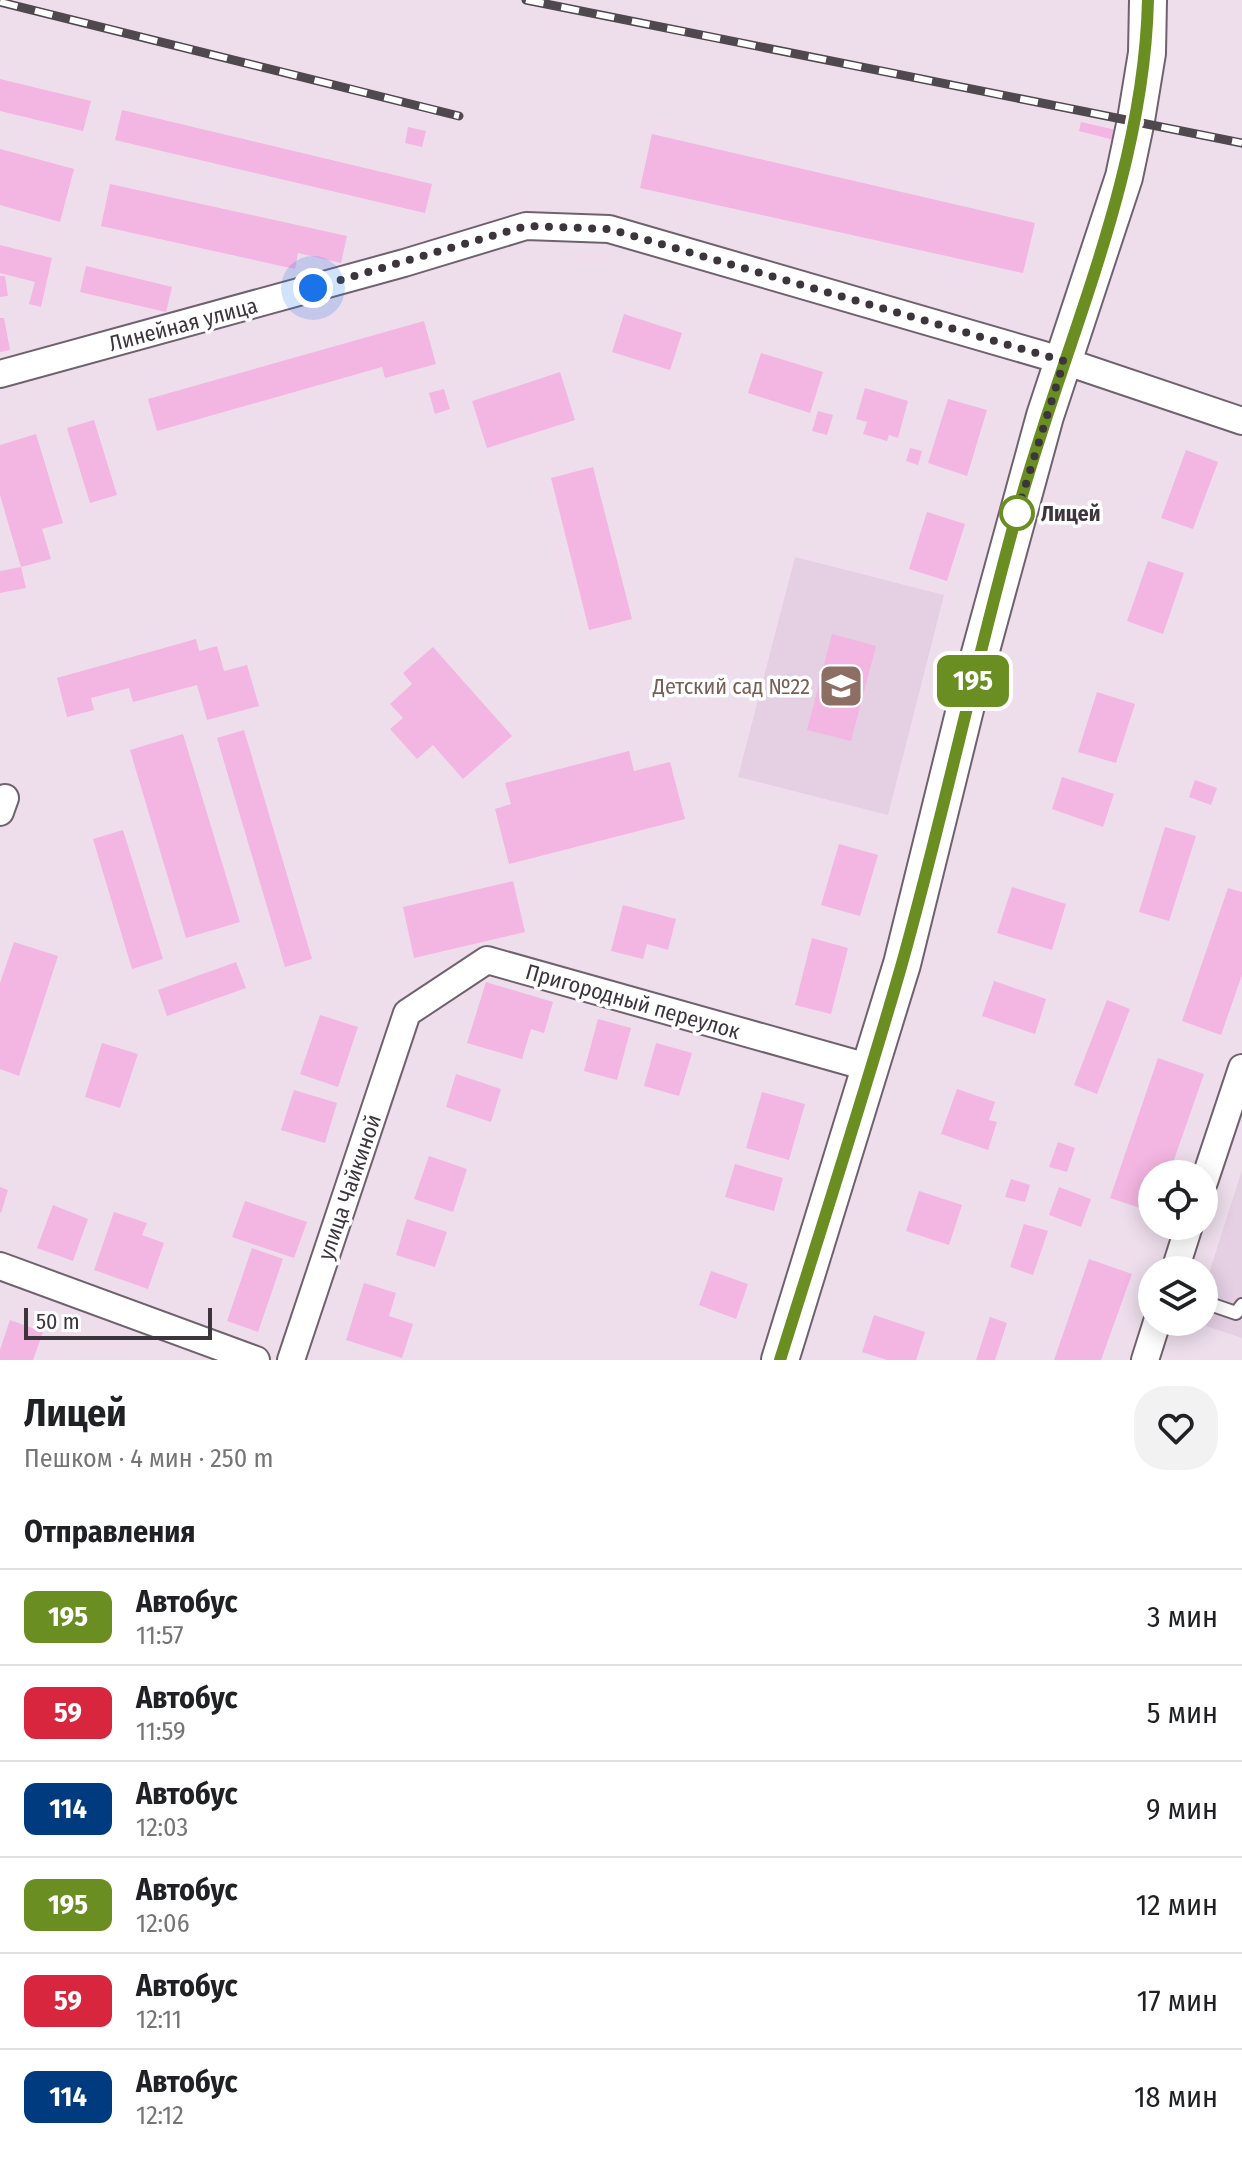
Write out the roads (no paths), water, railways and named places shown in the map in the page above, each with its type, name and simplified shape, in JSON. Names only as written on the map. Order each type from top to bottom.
[{"type":"main road","points":[[780,1360],[902,964],[1018,509],[1124,177],[1147,53],[1148,0]]},
{"type":"street","name":"Линейная улица","points":[[0,374],[404,263],[526,226],[609,229],[1064,361],[1242,421]]},
{"type":"street","name":"Пригородный переулок","points":[[407,1013],[487,960],[871,1068]]},
{"type":"street","name":"улица Чайкиной","points":[[291,1360],[407,1013]]},
{"type":"street","points":[[1211,1160],[1242,1068]]},
{"type":"street","points":[[0,1266],[256,1360]]},
{"type":"street","points":[[1145,1360],[1153,1336]]},
{"type":"lane","points":[[1218,1307],[1236,1313],[1242,1305]]},
{"type":"railway","points":[[526,0],[1242,143]]},
{"type":"railway","points":[[0,2],[459,116]]},
{"type":"place","name":"Лицей","points":[[1017,513]]},
{"type":"place","name":"Детский сад №22","points":[[841,686]]}]
